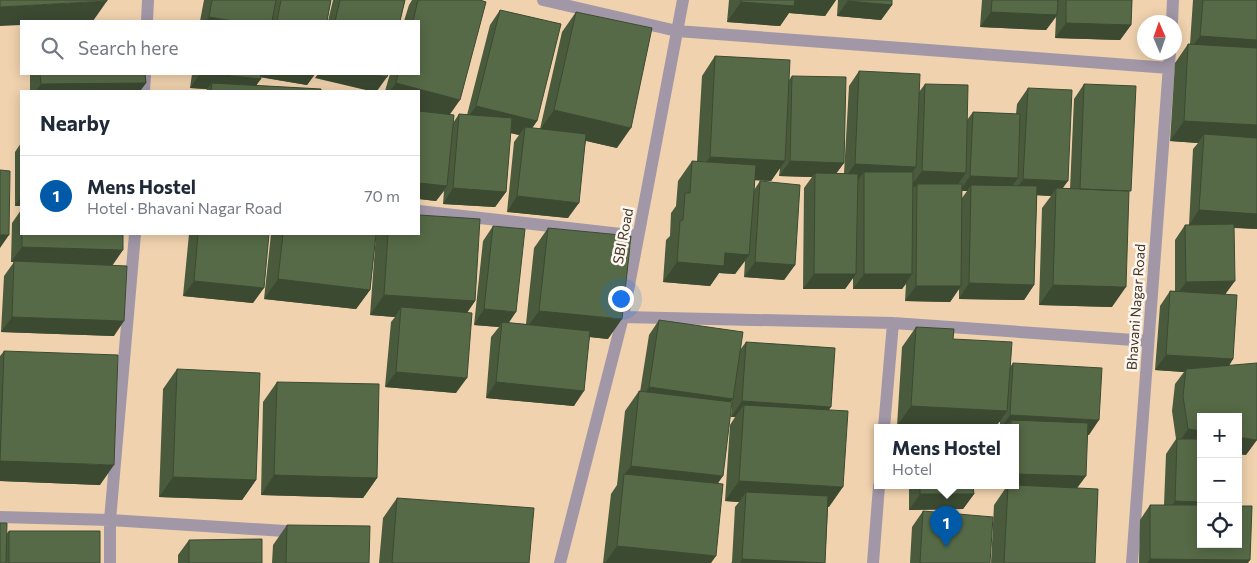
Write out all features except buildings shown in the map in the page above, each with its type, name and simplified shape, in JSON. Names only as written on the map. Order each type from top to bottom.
[{"type":"street","points":[[147,20],[148,0]]},
{"type":"street","points":[[543,0],[677,31],[1168,68]]},
{"type":"street","name":"SBI Road","points":[[560,563],[623,317],[683,0]]},
{"type":"street","points":[[1172,15],[1173,0]]},
{"type":"street","name":"Bhavani Nagar Road","points":[[1132,563],[1169,60]]},
{"type":"street","points":[[144,90],[145,75]]},
{"type":"street","points":[[420,211],[638,236]]},
{"type":"street","points":[[110,563],[110,520],[135,235]]},
{"type":"street","points":[[623,317],[892,323],[1148,341]]},
{"type":"street","points":[[884,424],[892,323]]},
{"type":"street","points":[[873,563],[879,489]]},
{"type":"street","points":[[0,517],[110,520],[315,533]]},
{"type":"place","name":"Mens Hostel","points":[[946,547]]}]
